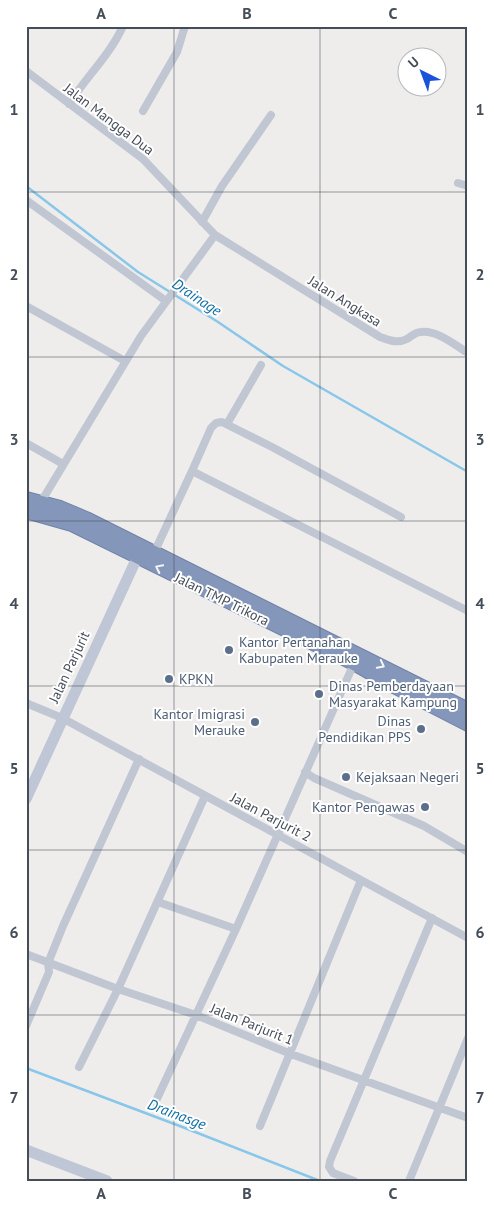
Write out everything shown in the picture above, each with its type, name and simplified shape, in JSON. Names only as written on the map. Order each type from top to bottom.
[{"type":"highway","name":"Jalan TMP Trikora","points":[[26,499],[41,502],[86,519],[144,552],[356,658],[468,710]]},
{"type":"highway","name":"Jalan TMP Trikora","points":[[26,511],[72,524],[144,552],[243,598],[356,658],[396,687],[468,724]]},
{"type":"street","points":[[69,104],[76,92],[104,58],[124,26]]},
{"type":"street","points":[[143,111],[174,58],[185,26]]},
{"type":"street","name":"Jalan Mangga Dua","points":[[26,71],[143,159],[215,235]]},
{"type":"street","points":[[202,222],[226,180],[271,115]]},
{"type":"street","points":[[458,183],[468,186]]},
{"type":"street","points":[[26,200],[167,299]]},
{"type":"street","points":[[41,502],[125,361],[182,278],[215,235]]},
{"type":"street","name":"Jalan Angkasa","points":[[215,235],[380,337],[399,341],[421,332],[431,333],[468,353]]},
{"type":"street","points":[[26,306],[125,361]]},
{"type":"street","points":[[227,424],[261,365]]},
{"type":"street","points":[[144,552],[192,471],[211,428],[216,423],[222,422],[400,516]]},
{"type":"street","points":[[26,443],[63,464]]},
{"type":"street","points":[[192,471],[468,611]]},
{"type":"street","name":"Jalan Parjurit","points":[[26,800],[62,718],[144,552]]},
{"type":"street","points":[[155,1103],[279,835],[356,658]]},
{"type":"street","name":"Jalan Parjurit 2","points":[[26,702],[62,718],[468,938]]},
{"type":"street","points":[[26,1026],[49,972],[48,963],[139,760]]},
{"type":"street","points":[[305,772],[314,778],[424,826],[468,852]]},
{"type":"street","points":[[79,1067],[118,989],[206,796]]},
{"type":"street","points":[[260,1126],[361,880]]},
{"type":"street","points":[[158,902],[236,928]]},
{"type":"street","points":[[354,1181],[333,1173],[329,1166],[432,918]]},
{"type":"street","name":"Jalan Parjurit 1","points":[[26,954],[118,989],[196,1015],[291,1054],[468,1118]]},
{"type":"street","points":[[408,1181],[468,1038]]},
{"type":"street","points":[[26,1150],[107,1181]]},
{"type":"waterway","name":"Drainage","points":[[26,186],[138,272],[218,322],[283,366],[468,472]]},
{"type":"waterway","name":"Drainasge","points":[[26,1068],[320,1181]]},
{"type":"place","name":"Kantor Pertanahan Kabupaten Merauke","points":[[229,650]]},
{"type":"place","name":"KPKN","points":[[169,679]]},
{"type":"place","name":"Dinas Pemberdayaan Masyarakat Kampung","points":[[319,694]]},
{"type":"place","name":"Kantor Imigrasi Merauke","points":[[255,722]]},
{"type":"place","name":"Dinas Pendidikan PPS","points":[[421,729]]},
{"type":"place","name":"Kejaksaan Negeri","points":[[346,777]]},
{"type":"place","name":"Kantor Pengawas","points":[[425,807]]}]
